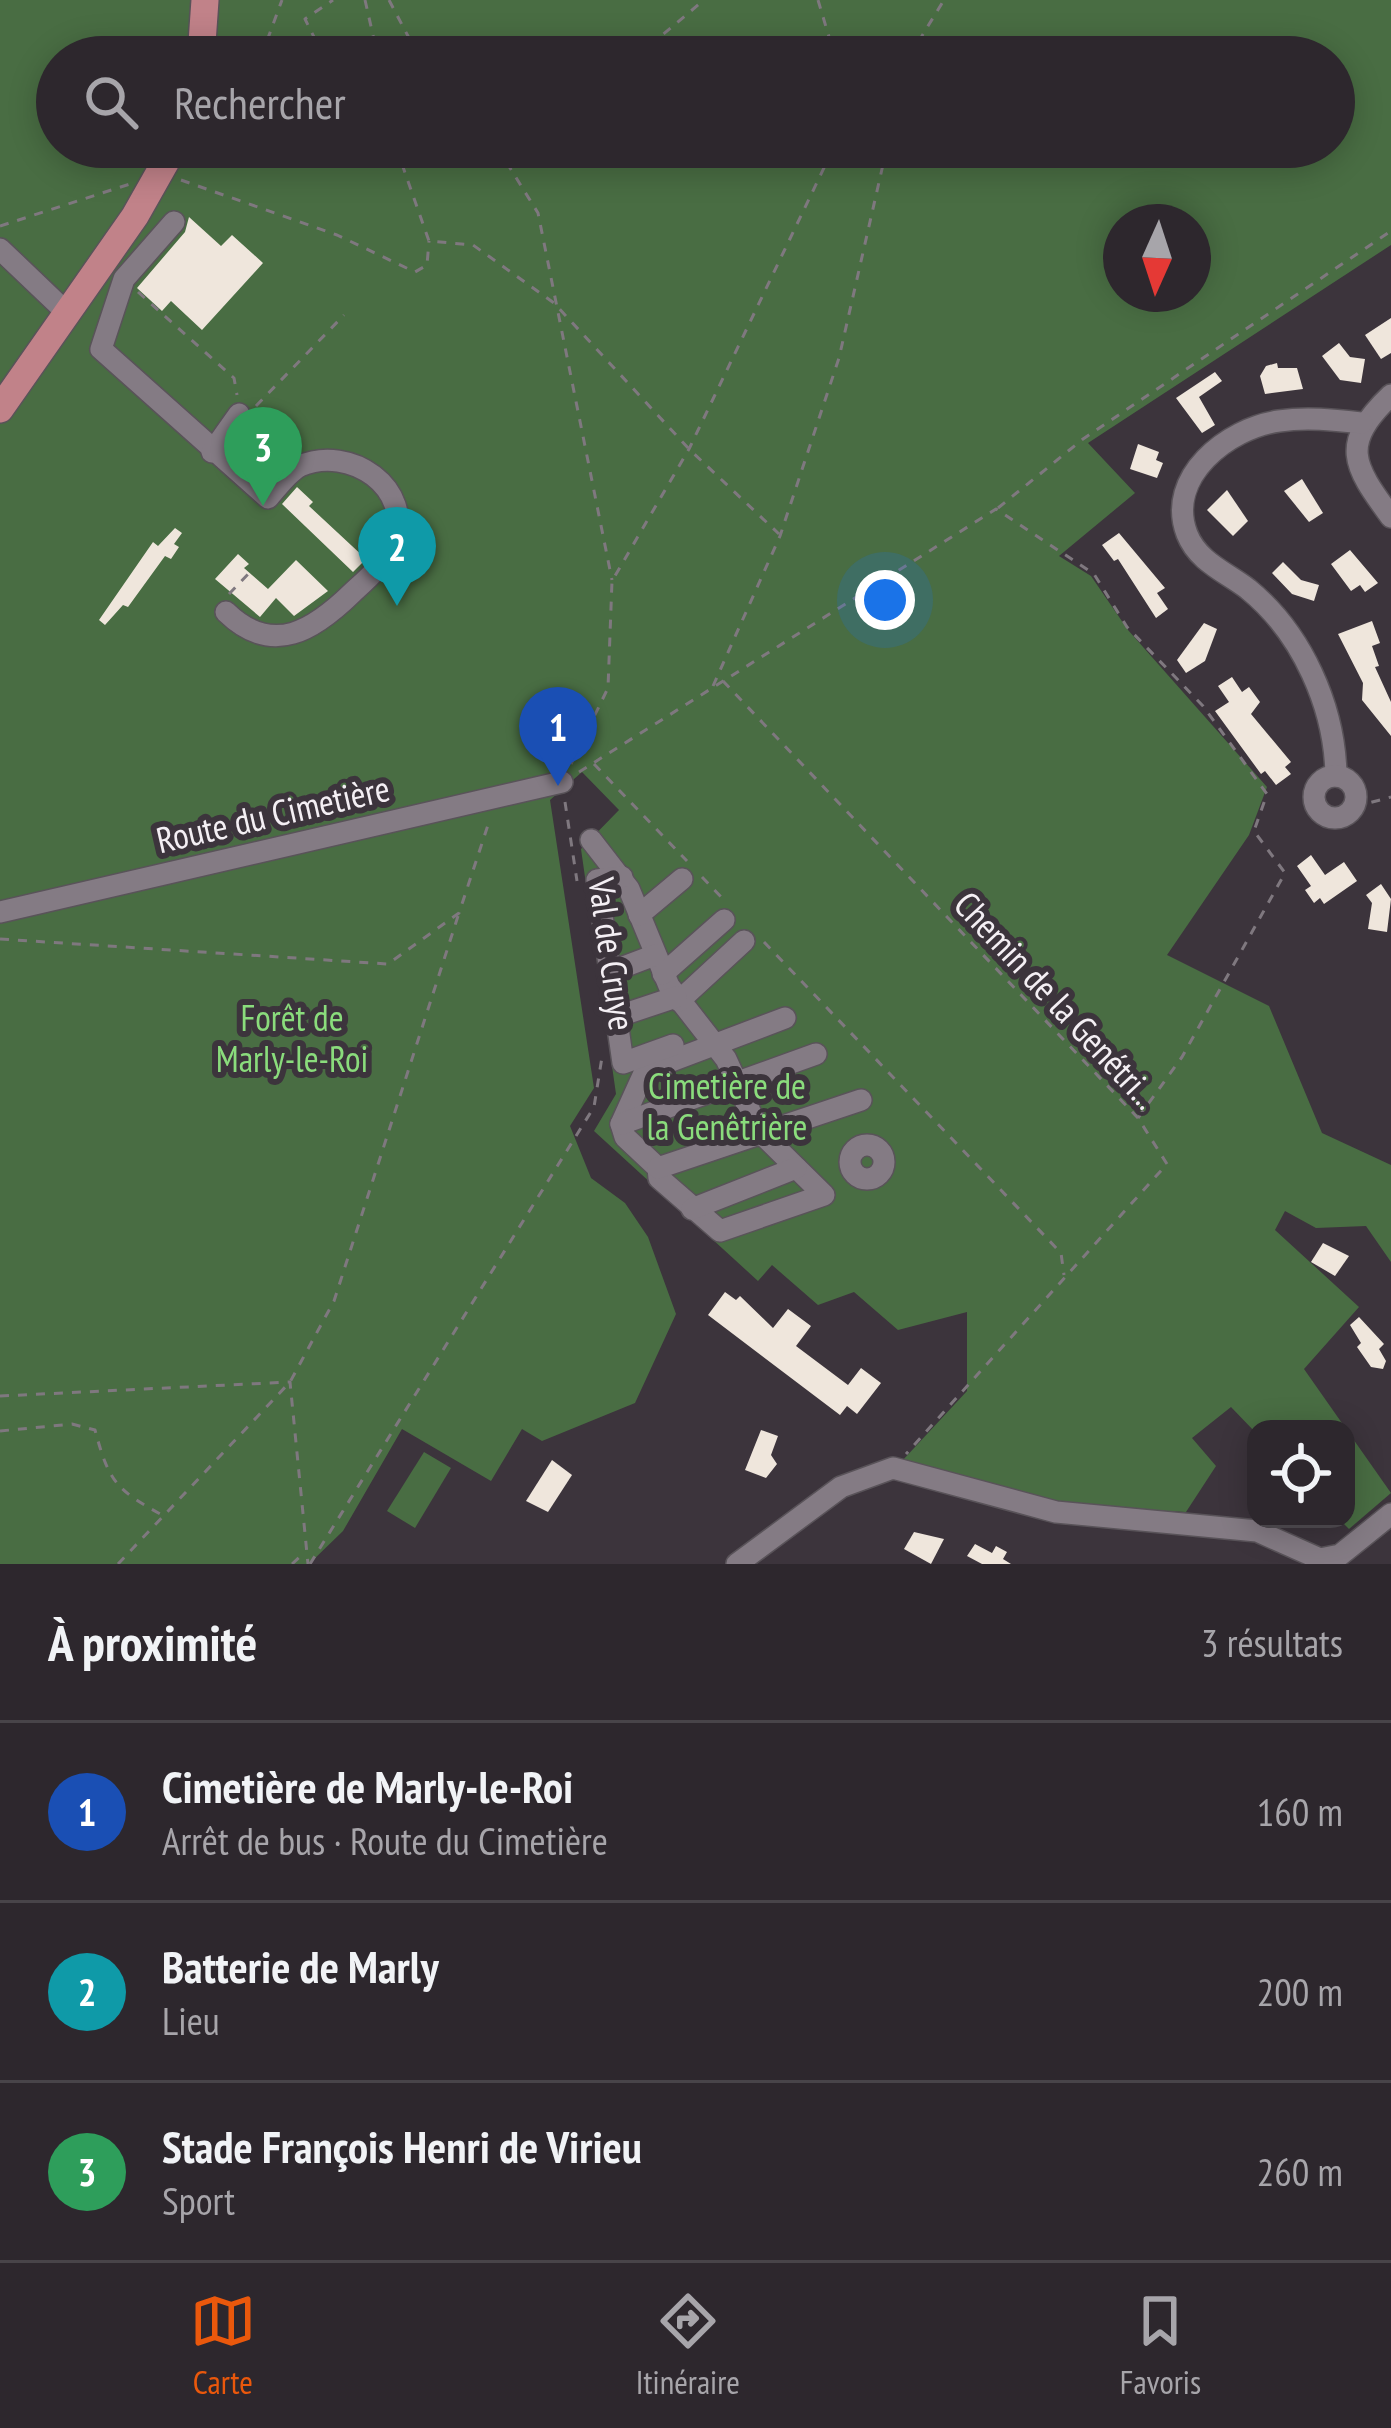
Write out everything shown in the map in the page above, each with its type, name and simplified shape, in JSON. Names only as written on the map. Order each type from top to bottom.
[{"type":"main road","points":[[202,36],[205,0]]},
{"type":"main road","points":[[0,410],[164,168]]},
{"type":"street","points":[[174,222],[124,278],[101,349],[268,498],[296,468],[325,458],[353,462],[381,479],[395,503],[395,542],[376,570],[316,627],[293,635],[258,630],[226,612]]},
{"type":"street","points":[[0,248],[34,287],[66,312]]},
{"type":"street","points":[[1391,395],[1362,423],[1356,453],[1361,476],[1391,517]]},
{"type":"street","points":[[212,452],[238,414]]},
{"type":"street","points":[[1336,776],[1336,742],[1317,680],[1288,633],[1252,593],[1193,546],[1186,532],[1184,500],[1195,470],[1210,454],[1251,428],[1319,419],[1362,423]]},
{"type":"street","points":[[1324,778],[1348,781],[1356,794],[1354,807],[1342,818],[1325,817],[1314,806],[1314,790],[1324,778]]},
{"type":"street","name":"Route du Cimetière","points":[[0,912],[562,782]]},
{"type":"street","points":[[591,840],[622,877],[677,999],[738,1082],[759,1131],[824,1195]]},
{"type":"street","points":[[622,877],[597,880],[623,1063],[785,1018]]},
{"type":"street","points":[[639,915],[682,879]]},
{"type":"street","points":[[610,972],[659,964],[731,918]]},
{"type":"street","points":[[616,1016],[677,999],[749,936]]},
{"type":"street","points":[[710,1039],[645,1071],[621,1124],[625,1137],[658,1168],[659,1178],[713,1229],[726,1232],[824,1195],[853,1173]]},
{"type":"street","points":[[621,1124],[816,1054]]},
{"type":"street","points":[[658,1168],[861,1100]]},
{"type":"street","points":[[692,1209],[796,1168]]},
{"type":"street","points":[[737,1564],[842,1486],[893,1468],[1056,1512],[1257,1531],[1331,1559],[1391,1514]]},
{"type":"street","points":[[1270,1564],[1291,1547]]},
{"type":"path","points":[[269,36],[282,0]]},
{"type":"path","points":[[313,36],[305,20],[333,0]]},
{"type":"path","points":[[365,0],[373,36]]},
{"type":"path","points":[[388,0],[408,36]]},
{"type":"path","points":[[661,36],[704,0]]},
{"type":"path","points":[[818,0],[829,36]]},
{"type":"path","points":[[923,36],[944,0]]},
{"type":"path","points":[[0,226],[178,168]]},
{"type":"path","points":[[162,173],[337,235],[415,272],[427,265],[429,241],[403,168]]},
{"type":"path","points":[[510,168],[538,213],[612,581],[608,688],[562,782]]},
{"type":"path","points":[[612,581],[689,449],[824,168]]},
{"type":"path","points":[[712,688],[780,536],[839,358],[882,168]]},
{"type":"path","points":[[562,782],[996,509],[1083,439],[1391,231]]},
{"type":"path","points":[[429,241],[473,245],[554,303],[689,449],[780,536]]},
{"type":"path","points":[[124,278],[234,378],[238,414],[264,400],[344,315]]},
{"type":"path","points":[[996,509],[1094,574],[1127,626],[1203,706],[1267,794],[1254,831],[1285,873],[1182,1057],[1138,1118]]},
{"type":"path","points":[[226,612],[229,594],[253,569]]},
{"type":"path","name":"Chemin de la Genétri...","points":[[723,681],[1138,1118],[1167,1164],[893,1468]]},
{"type":"path","points":[[592,763],[731,918]]},
{"type":"path","name":"Val de Cruye","points":[[562,782],[579,894]]},
{"type":"path","points":[[118,1564],[290,1382],[334,1301],[499,795]]},
{"type":"path","points":[[1354,807],[1391,797]]},
{"type":"path","points":[[0,939],[388,964],[459,913]]},
{"type":"path","points":[[749,936],[1061,1252],[1064,1278]]},
{"type":"path","name":"Val de Cruye","points":[[309,1564],[594,1107],[602,1050]]},
{"type":"path","points":[[0,1396],[290,1382]]},
{"type":"path","points":[[290,1382],[309,1564]]},
{"type":"path","points":[[0,1431],[72,1424],[95,1430],[107,1476],[126,1496],[165,1517]]},
{"type":"path","points":[[292,1564],[307,1550]]},
{"type":"green space","name":"Forêt de Marly-le-Roi","points":[[0,0],[1391,0],[1391,245],[1088,443],[1135,493],[1059,556],[1091,576],[1128,630],[1267,787],[1249,835],[1167,955],[1269,1006],[1322,1133],[1391,1165],[1391,1262],[1366,1226],[1316,1228],[1285,1211],[1275,1230],[1359,1307],[1304,1369],[1340,1420],[1247,1420],[1247,1424],[1231,1407],[1192,1438],[1216,1466],[1186,1512],[1057,1505],[902,1461],[967,1391],[967,1312],[898,1330],[854,1292],[818,1305],[772,1265],[758,1281],[594,1131],[616,1094],[581,849],[619,810],[582,772],[550,800],[594,1088],[570,1126],[591,1178],[625,1203],[648,1237],[676,1314],[635,1403],[542,1441],[522,1429],[491,1481],[402,1429],[343,1531],[309,1564],[0,1564]]},
{"type":"green space","name":"Forêt de Marly-le-Roi","points":[[1355,1442],[1391,1493],[1355,1524]]},
{"type":"green space","points":[[424,1452],[451,1468],[415,1528],[387,1511]]},
{"type":"building","points":[[189,217],[221,246],[232,235],[263,263],[202,330],[171,301],[162,311],[137,288],[185,232]]},
{"type":"building","points":[[1391,318],[1391,353],[1381,359],[1365,335]]},
{"type":"building","points":[[1339,343],[1350,357],[1365,359],[1361,383],[1340,380],[1322,356]]},
{"type":"building","points":[[1277,363],[1278,368],[1297,368],[1303,389],[1265,394],[1260,376],[1266,366]]},
{"type":"building","points":[[1215,372],[1222,381],[1199,397],[1215,425],[1202,433],[1176,398]]},
{"type":"building","points":[[256,425],[258,437],[265,435],[267,452],[240,446],[249,426]]},
{"type":"building","points":[[1138,444],[1159,452],[1156,460],[1163,463],[1157,478],[1130,469]]},
{"type":"building","points":[[1302,479],[1323,513],[1309,522],[1284,491]]},
{"type":"building","points":[[297,487],[313,502],[309,506],[366,559],[353,572],[282,504]]},
{"type":"building","points":[[1227,490],[1248,521],[1233,536],[1207,510]]},
{"type":"building","points":[[175,528],[182,533],[171,559],[165,556],[128,607],[123,605],[105,625],[99,620],[153,542],[158,546]]},
{"type":"building","points":[[1119,533],[1165,588],[1157,593],[1168,609],[1156,618],[1118,559],[1114,561],[1102,545]]},
{"type":"building","points":[[1350,550],[1378,583],[1365,592],[1360,585],[1351,591],[1331,564]]},
{"type":"building","points":[[238,554],[249,564],[244,568],[268,589],[296,560],[328,591],[294,616],[276,598],[260,617],[215,579]]},
{"type":"building","points":[[1283,562],[1301,580],[1319,585],[1314,601],[1292,594],[1272,573]]},
{"type":"building","points":[[1372,621],[1380,643],[1372,646],[1379,666],[1375,667],[1391,702],[1391,736],[1362,700],[1363,683],[1338,634]]},
{"type":"building","points":[[1204,623],[1217,629],[1205,661],[1186,673],[1177,660]]},
{"type":"building","points":[[1232,677],[1242,692],[1249,687],[1260,702],[1251,714],[1291,762],[1285,767],[1291,774],[1276,785],[1265,771],[1261,774],[1215,711],[1229,702],[1218,686]]},
{"type":"building","points":[[1311,855],[1325,875],[1344,862],[1357,881],[1324,904],[1320,898],[1314,903],[1305,890],[1311,886],[1297,866]]},
{"type":"building","points":[[1381,884],[1391,899],[1387,932],[1368,929],[1372,903],[1366,895]]},
{"type":"building","points":[[1323,1243],[1349,1256],[1335,1276],[1311,1262]]},
{"type":"building","points":[[725,1292],[736,1300],[740,1296],[773,1328],[788,1309],[811,1326],[796,1346],[848,1385],[861,1368],[881,1383],[857,1414],[847,1406],[840,1415],[708,1315]]},
{"type":"building","points":[[1359,1317],[1384,1344],[1379,1349],[1386,1361],[1383,1369],[1371,1367],[1357,1347],[1361,1343],[1350,1325]]},
{"type":"building","points":[[761,1430],[778,1436],[771,1455],[777,1464],[766,1478],[745,1470]]},
{"type":"building","points":[[552,1460],[572,1475],[548,1512],[526,1501]]},
{"type":"building","points":[[914,1532],[944,1539],[931,1564],[904,1549]]},
{"type":"building","points":[[975,1544],[992,1553],[996,1546],[1007,1552],[1003,1559],[1011,1564],[982,1564],[967,1556]]},
{"type":"place","name":"Stade François Henri de Virieu","points":[[263,506]]},
{"type":"place","name":"Batterie de Marly","points":[[397,606]]},
{"type":"place","name":"Cimetière de Marly-le-Roi","points":[[558,786]]},
{"type":"park label","name":"Cimetière de la Genêtrière","points":[[727,1106]]}]
